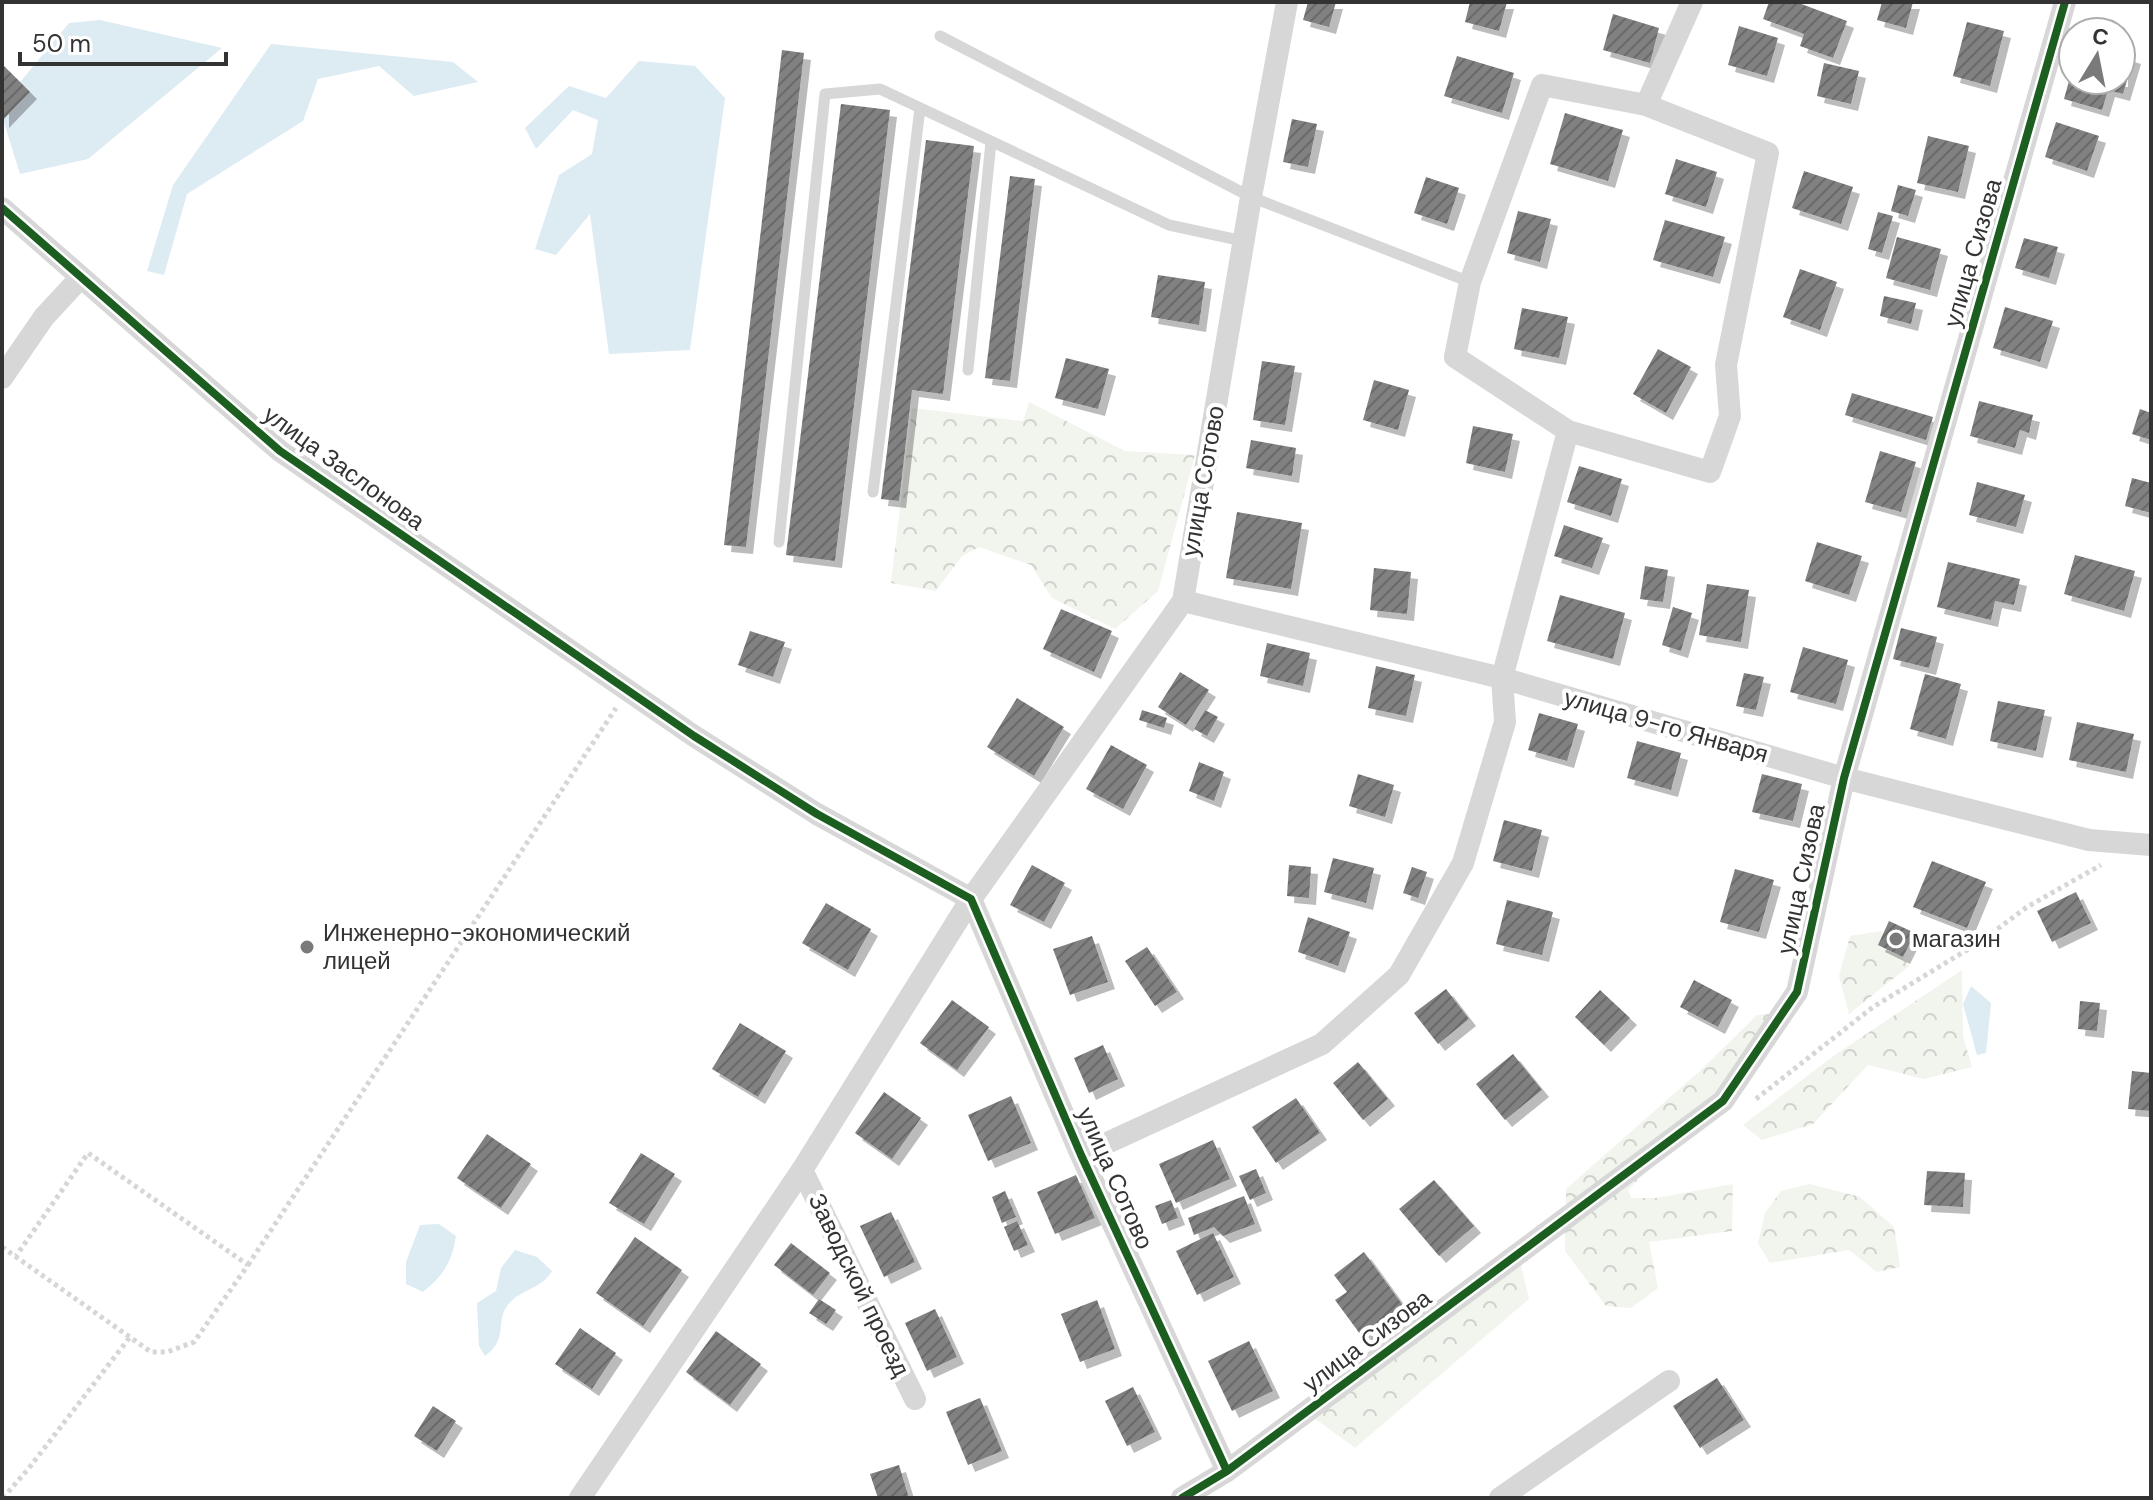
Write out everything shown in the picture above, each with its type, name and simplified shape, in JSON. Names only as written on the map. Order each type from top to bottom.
[{"type":"street","name":"улица Сотово","points":[[580,1498],[802,1170],[971,899],[1183,601],[1243,241],[1287,2]]},
{"type":"street","points":[[1646,105],[1692,2]]},
{"type":"street","name":"улица Сизова","points":[[1182,1498],[1227,1471],[1723,1101],[1797,992],[1844,778],[2065,2]]},
{"type":"street","points":[[1542,85],[1646,105],[1768,153],[1726,365],[1730,416],[1710,472],[1568,431],[1455,357],[1470,282],[1542,85]]},
{"type":"street","name":"улица Заслонова","points":[[2,208],[280,451],[694,736],[817,814],[971,899]]},
{"type":"street","points":[[2,378],[44,317],[81,277]]},
{"type":"street","points":[[1081,1155],[1322,1044],[1399,975],[1463,863],[1505,722],[1502,678],[1568,431]]},
{"type":"street","name":"улица 9-го Января","points":[[1183,601],[1502,678],[1844,778],[2089,840],[2151,845]]},
{"type":"street","name":"улица Сотово","points":[[971,899],[1081,1155],[1227,1471]]},
{"type":"street","name":"Заводской проезд","points":[[802,1170],[915,1399]]},
{"type":"street","points":[[1500,1498],[1669,1381]]},
{"type":"lane","points":[[940,36],[1251,197],[1470,282]]},
{"type":"lane","points":[[779,542],[825,94],[880,89],[1169,225],[1243,241]]},
{"type":"lane","points":[[873,492],[920,108]]},
{"type":"lane","points":[[968,370],[991,142]]},
{"type":"path","points":[[2,1247],[151,1352],[167,1352],[194,1342],[629,690]]},
{"type":"path","points":[[1752,1102],[1873,1007],[1980,942],[2027,907],[2105,863]]},
{"type":"path","points":[[16,1256],[88,1153],[248,1265]]},
{"type":"path","points":[[3,1498],[130,1337]]},
{"type":"green space","points":[[1029,402],[1125,451],[1195,455],[1158,591],[1115,629],[1052,598],[1031,565],[979,547],[962,556],[936,591],[891,583],[912,408],[1023,421]]},
{"type":"green space","points":[[1881,931],[1909,966],[1849,1014],[1839,976],[1850,936]]},
{"type":"green space","points":[[1962,970],[1963,1036],[1972,1067],[1924,1079],[1868,1065],[1813,1124],[1762,1140],[1743,1125],[1835,1055]]},
{"type":"green space","points":[[1770,1014],[1729,1088],[1628,1190],[1631,1198],[1656,1198],[1733,1184],[1732,1231],[1649,1242],[1658,1288],[1631,1308],[1606,1306],[1565,1251],[1566,1189],[1702,1069],[1757,1015]]},
{"type":"green space","points":[[1810,1184],[1860,1197],[1894,1227],[1900,1267],[1877,1272],[1849,1250],[1770,1263],[1758,1243],[1765,1213],[1781,1191]]},
{"type":"green space","points":[[1520,1261],[1529,1299],[1355,1448],[1314,1418]]},
{"type":"shaded area","points":[[100,20],[222,48],[88,159],[20,174],[2,116],[2,104],[69,23]]},
{"type":"shaded area","points":[[271,44],[453,62],[478,82],[414,96],[379,66],[318,79],[303,121],[187,194],[164,275],[147,271],[173,185]]},
{"type":"shaded area","points":[[639,61],[695,66],[725,98],[690,350],[609,354],[590,214],[556,255],[535,249],[559,175],[592,154],[598,120],[573,110],[536,149],[525,128],[569,86],[606,98]]},
{"type":"shaded area","points":[[1971,986],[1991,1003],[1986,1053],[1977,1055],[1963,1004]]},
{"type":"shaded area","points":[[439,1224],[456,1236],[454,1245],[446,1268],[423,1292],[406,1284],[406,1262],[420,1225]]},
{"type":"shaded area","points":[[515,1250],[537,1257],[552,1271],[542,1282],[507,1306],[497,1343],[485,1356],[479,1346],[477,1303],[496,1291],[501,1268]]},
{"type":"building","points":[[1308,2],[1336,2],[1329,27],[1303,20]]},
{"type":"building","points":[[1470,2],[1507,2],[1499,31],[1465,22]]},
{"type":"building","points":[[1769,2],[1796,2],[1847,21],[1833,58],[1800,46],[1804,34],[1763,19]]},
{"type":"building","points":[[1882,2],[1913,2],[1906,28],[1877,20]]},
{"type":"building","points":[[1613,14],[1659,28],[1650,63],[1603,50]]},
{"type":"building","points":[[1967,22],[2004,31],[1990,86],[1953,76]]},
{"type":"building","points":[[1739,26],[1778,38],[1767,76],[1728,65]]},
{"type":"building","points":[[782,50],[804,53],[746,547],[724,545]]},
{"type":"building","points":[[1457,56],[1514,73],[1502,113],[1444,96]]},
{"type":"building","points":[[1824,63],[1859,71],[1851,104],[1817,96]]},
{"type":"building","points":[[2,64],[30,92],[2,121]]},
{"type":"building","points":[[2065,96],[2106,96],[2102,110],[2064,99]]},
{"type":"building","points":[[841,104],[890,110],[835,561],[786,555]]},
{"type":"building","points":[[1565,113],[1623,130],[1608,181],[1550,164]]},
{"type":"building","points":[[1292,119],[1317,124],[1308,167],[1283,162]]},
{"type":"building","points":[[2056,122],[2099,136],[2087,171],[2045,157]]},
{"type":"building","points":[[1928,136],[1969,146],[1958,192],[1917,183]]},
{"type":"building","points":[[926,140],[974,146],[943,394],[912,390],[899,501],[881,499]]},
{"type":"building","points":[[1676,159],[1717,172],[1706,207],[1665,194]]},
{"type":"building","points":[[1804,171],[1853,187],[1841,224],[1792,208]]},
{"type":"building","points":[[1010,176],[1035,179],[1010,381],[985,378]]},
{"type":"building","points":[[1426,177],[1459,188],[1447,224],[1414,213]]},
{"type":"building","points":[[1898,185],[1916,190],[1908,216],[1891,211]]},
{"type":"building","points":[[1518,211],[1551,219],[1540,262],[1507,253]]},
{"type":"building","points":[[1878,212],[1893,216],[1882,253],[1868,249]]},
{"type":"building","points":[[1665,220],[1725,237],[1713,277],[1653,260]]},
{"type":"building","points":[[1897,237],[1941,249],[1930,290],[1886,278]]},
{"type":"building","points":[[2024,238],[2058,247],[2049,278],[2015,268]]},
{"type":"building","points":[[1800,269],[1837,282],[1820,330],[1783,317]]},
{"type":"building","points":[[1158,275],[1205,282],[1199,325],[1151,317]]},
{"type":"building","points":[[1884,296],[1916,303],[1911,324],[1880,316]]},
{"type":"building","points":[[2005,307],[2053,321],[2040,362],[1993,348]]},
{"type":"building","points":[[1522,308],[1568,317],[1559,358],[1514,349]]},
{"type":"building","points":[[1658,349],[1691,367],[1666,413],[1633,394]]},
{"type":"building","points":[[1066,358],[1109,369],[1098,409],[1055,398]]},
{"type":"building","points":[[1262,361],[1295,366],[1285,425],[1253,420]]},
{"type":"building","points":[[1374,380],[1409,390],[1398,430],[1363,420]]},
{"type":"building","points":[[1852,393],[1933,417],[1926,440],[1845,415]]},
{"type":"building","points":[[1979,401],[2033,415],[2029,433],[2020,430],[2015,448],[1970,436]]},
{"type":"building","points":[[2140,409],[2151,413],[2151,440],[2132,434]]},
{"type":"building","points":[[1473,426],[1513,434],[1505,472],[1466,463]]},
{"type":"building","points":[[1251,440],[1296,448],[1292,476],[1246,468]]},
{"type":"building","points":[[1880,451],[1916,462],[1901,512],[1865,502]]},
{"type":"building","points":[[1579,466],[1622,479],[1611,516],[1567,502]]},
{"type":"building","points":[[2132,478],[2151,483],[2151,513],[2125,506]]},
{"type":"building","points":[[1977,482],[2025,495],[2016,527],[1969,515]]},
{"type":"building","points":[[1237,512],[1302,523],[1291,589],[1226,578]]},
{"type":"building","points":[[1564,525],[1603,538],[1592,568],[1554,556]]},
{"type":"building","points":[[1817,542],[1862,556],[1849,595],[1805,581]]},
{"type":"building","points":[[2075,555],[2135,571],[2124,611],[2064,594]]},
{"type":"building","points":[[1948,562],[2020,579],[2014,605],[1995,601],[1991,620],[1937,607]]},
{"type":"building","points":[[1645,566],[1668,570],[1663,602],[1640,599]]},
{"type":"building","points":[[1374,568],[1411,572],[1407,614],[1370,610]]},
{"type":"building","points":[[1707,584],[1749,590],[1741,642],[1699,635]]},
{"type":"building","points":[[1560,595],[1625,613],[1613,659],[1547,641]]},
{"type":"building","points":[[1673,607],[1692,613],[1681,651],[1662,645]]},
{"type":"building","points":[[1061,609],[1112,631],[1094,672],[1043,649]]},
{"type":"building","points":[[1901,628],[1937,637],[1929,668],[1893,659]]},
{"type":"building","points":[[750,631],[785,642],[773,677],[738,665]]},
{"type":"building","points":[[1267,643],[1310,653],[1303,686],[1260,676]]},
{"type":"building","points":[[1803,647],[1848,660],[1836,704],[1790,692]]},
{"type":"building","points":[[1376,666],[1415,675],[1406,716],[1368,708]]},
{"type":"building","points":[[1180,672],[1209,690],[1186,725],[1158,707]]},
{"type":"building","points":[[1744,673],[1764,677],[1756,710],[1736,706]]},
{"type":"building","points":[[1925,674],[1961,684],[1946,739],[1910,729]]},
{"type":"building","points":[[1017,698],[1064,727],[1034,776],[987,747]]},
{"type":"building","points":[[1998,701],[2045,710],[2036,751],[1990,741]]},
{"type":"building","points":[[1142,710],[1167,718],[1164,728],[1139,720]]},
{"type":"building","points":[[1205,710],[1218,717],[1207,736],[1194,729]]},
{"type":"building","points":[[1539,713],[1578,724],[1567,761],[1528,750]]},
{"type":"building","points":[[2077,722],[2134,734],[2126,772],[2069,760]]},
{"type":"building","points":[[1637,741],[1681,753],[1671,790],[1627,778]]},
{"type":"building","points":[[1111,745],[1147,765],[1123,809],[1086,789]]},
{"type":"building","points":[[1199,762],[1224,772],[1214,801],[1189,791]]},
{"type":"building","points":[[1358,774],[1394,785],[1385,817],[1349,806]]},
{"type":"building","points":[[1762,774],[1802,784],[1793,821],[1752,812]]},
{"type":"building","points":[[1504,820],[1542,830],[1532,871],[1493,861]]},
{"type":"building","points":[[1333,858],[1374,868],[1366,903],[1324,892]]},
{"type":"building","points":[[1932,861],[1986,882],[1967,928],[1913,907]]},
{"type":"building","points":[[1032,865],[1065,883],[1044,922],[1010,905]]},
{"type":"building","points":[[1289,865],[1311,867],[1309,898],[1287,896]]},
{"type":"building","points":[[1412,867],[1427,872],[1418,898],[1403,893]]},
{"type":"building","points":[[1735,869],[1774,880],[1759,932],[1720,922]]},
{"type":"building","points":[[2076,892],[2091,923],[2052,942],[2037,911]]},
{"type":"building","points":[[1507,900],[1553,912],[1542,955],[1496,944]]},
{"type":"building","points":[[826,903],[871,929],[848,970],[802,943]]},
{"type":"building","points":[[1308,917],[1350,932],[1338,966],[1298,952]]},
{"type":"building","name":"магазин","points":[[1889,921],[1915,933],[1903,957],[1878,945]]},
{"type":"building","points":[[1092,936],[1108,982],[1070,995],[1053,949]]},
{"type":"building","points":[[1147,947],[1177,992],[1155,1006],[1125,961]]},
{"type":"building","points":[[1694,980],[1732,1000],[1718,1027],[1680,1007]]},
{"type":"building","points":[[1446,989],[1469,1019],[1438,1044],[1414,1013]]},
{"type":"building","points":[[1600,990],[1630,1018],[1604,1045],[1575,1017]]},
{"type":"building","points":[[952,1000],[989,1027],[957,1070],[920,1043]]},
{"type":"building","points":[[2080,1001],[2100,1003],[2097,1031],[2078,1029]]},
{"type":"building","points":[[740,1023],[786,1051],[758,1097],[712,1069]]},
{"type":"building","points":[[1103,1045],[1118,1079],[1089,1093],[1074,1058]]},
{"type":"building","points":[[1513,1054],[1542,1090],[1505,1120],[1476,1084]]},
{"type":"building","points":[[1358,1062],[1388,1099],[1363,1120],[1333,1083]]},
{"type":"building","points":[[2132,1071],[2151,1073],[2151,1111],[2128,1109]]},
{"type":"building","points":[[884,1092],[921,1118],[892,1159],[855,1133]]},
{"type":"building","points":[[1011,1096],[1031,1143],[988,1161],[968,1115]]},
{"type":"building","points":[[1296,1098],[1320,1133],[1276,1163],[1252,1127]]},
{"type":"building","points":[[487,1134],[531,1164],[501,1208],[457,1178]]},
{"type":"building","points":[[1213,1140],[1230,1179],[1176,1203],[1159,1164]]},
{"type":"building","points":[[641,1153],[675,1174],[644,1224],[609,1203]]},
{"type":"building","points":[[1256,1169],[1266,1193],[1250,1200],[1239,1176]]},
{"type":"building","points":[[1927,1171],[1965,1173],[1963,1207],[1924,1205]]},
{"type":"building","points":[[1076,1175],[1095,1218],[1055,1234],[1037,1192]]},
{"type":"building","points":[[1434,1180],[1474,1226],[1439,1256],[1399,1209]]},
{"type":"building","points":[[1005,1191],[1016,1217],[1002,1223],[992,1197]]},
{"type":"building","points":[[1244,1196],[1255,1224],[1223,1236],[1214,1227],[1194,1235],[1188,1218]]},
{"type":"building","points":[[1171,1200],[1178,1218],[1162,1224],[1155,1206]]},
{"type":"building","points":[[891,1212],[915,1262],[884,1277],[860,1226]]},
{"type":"building","points":[[1017,1221],[1028,1245],[1014,1251],[1004,1227]]},
{"type":"building","points":[[1213,1233],[1234,1277],[1197,1295],[1176,1251]]},
{"type":"building","points":[[635,1237],[682,1270],[643,1326],[596,1293]]},
{"type":"building","points":[[791,1243],[830,1273],[813,1295],[774,1265]]},
{"type":"building","points":[[1364,1252],[1404,1307],[1363,1338],[1335,1300],[1347,1292],[1334,1275]]},
{"type":"building","points":[[819,1299],[836,1310],[826,1324],[809,1313]]},
{"type":"building","points":[[1097,1300],[1115,1349],[1080,1362],[1061,1314]]},
{"type":"building","points":[[935,1309],[957,1357],[927,1371],[905,1323]]},
{"type":"building","points":[[580,1328],[616,1353],[592,1389],[555,1364]]},
{"type":"building","points":[[716,1331],[761,1364],[730,1405],[686,1372]]},
{"type":"building","points":[[1249,1341],[1273,1391],[1232,1411],[1208,1361]]},
{"type":"building","points":[[1717,1378],[1744,1420],[1700,1448],[1673,1406]]},
{"type":"building","points":[[1133,1387],[1155,1432],[1127,1446],[1105,1401]]},
{"type":"building","points":[[980,1398],[1002,1451],[968,1465],[946,1412]]},
{"type":"building","points":[[433,1406],[456,1421],[437,1451],[414,1436]]},
{"type":"building","points":[[899,1465],[909,1498],[878,1498],[870,1474]]},
{"type":"cycle path","points":[[1182,1498],[1227,1471],[1723,1101],[1797,992],[1844,778],[2065,2]]},
{"type":"cycle path","points":[[2,208],[280,451],[694,736],[817,814],[971,899],[1081,1155],[1227,1471]]},
{"type":"place","name":"магазин","points":[[1896,939]]},
{"type":"place","name":"Инженерно-экономический лицей","points":[[307,947]]}]
